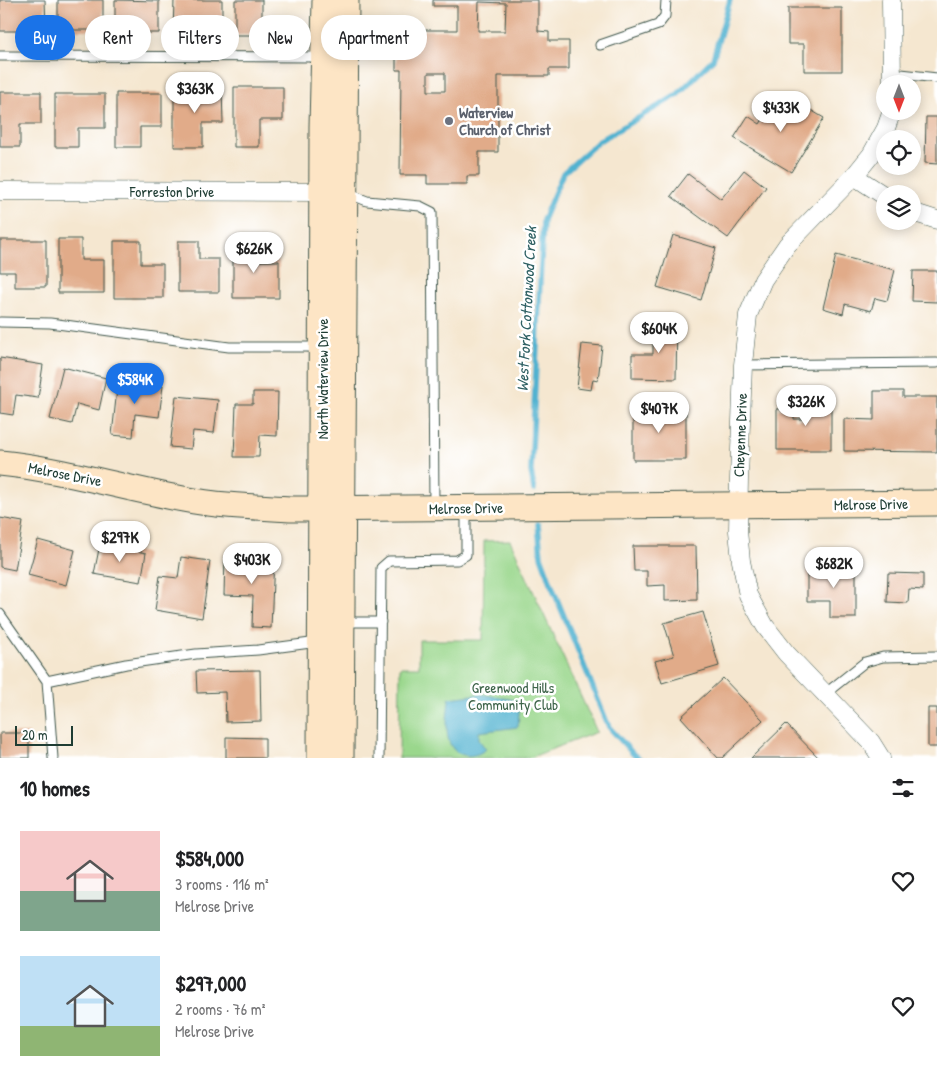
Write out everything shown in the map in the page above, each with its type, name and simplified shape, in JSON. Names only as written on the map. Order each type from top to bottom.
[{"type":"street","name":"North Waterview Drive","points":[[324,15],[325,0]]},
{"type":"street","name":"North Waterview Drive","points":[[341,758],[342,622],[332,509],[322,347],[346,0]]},
{"type":"street","points":[[891,0],[892,75]]},
{"type":"street","name":"North Waterview Drive","points":[[320,758],[321,642],[332,509],[333,192],[323,60]]},
{"type":"street","name":"Cheyenne Drive","points":[[882,758],[871,742],[786,653],[765,626],[748,596],[741,561],[738,505],[742,366],[748,316],[763,280],[787,245],[871,156],[889,120]]},
{"type":"street","points":[[854,176],[876,190]]},
{"type":"street","name":"Forreston Drive","points":[[0,191],[333,192]]},
{"type":"street","points":[[921,215],[937,220]]},
{"type":"street","name":"Melrose Drive","points":[[0,463],[41,468],[184,499],[239,506],[332,509],[937,503]]},
{"type":"lane","points":[[600,45],[658,25],[665,16],[666,0]]},
{"type":"lane","points":[[0,56],[321,57]]},
{"type":"lane","points":[[921,78],[937,78]]},
{"type":"lane","points":[[333,192],[367,201],[420,206],[432,212],[434,508]]},
{"type":"lane","points":[[0,322],[50,323],[229,347],[322,347]]},
{"type":"lane","points":[[742,366],[937,362]]},
{"type":"lane","points":[[379,758],[382,568],[390,561],[457,560],[466,555],[466,508]]},
{"type":"lane","points":[[0,614],[47,681],[53,758]]},
{"type":"lane","points":[[342,622],[381,622]]},
{"type":"lane","points":[[47,681],[126,664],[196,654],[258,650],[321,642]]},
{"type":"lane","points":[[826,693],[865,662],[883,657],[937,656]]},
{"type":"green space","name":"Greenwood Hills Community Club","points":[[510,540],[597,732],[529,758],[399,758],[400,667],[419,667],[419,640],[483,640],[484,541]]},
{"type":"water","points":[[481,694],[520,701],[518,727],[479,732],[479,740],[486,749],[476,755],[464,755],[456,752],[448,740],[449,698]]},
{"type":"building","points":[[0,0],[45,0],[45,15],[15,15],[15,31],[0,31]]},
{"type":"building","points":[[58,0],[103,0],[103,15],[85,15],[85,30],[75,30],[75,15],[58,15]]},
{"type":"building","points":[[115,0],[159,1],[159,33],[151,33],[151,15],[115,15]]},
{"type":"building","points":[[174,0],[222,0],[222,15],[174,15]]},
{"type":"building","points":[[235,0],[262,0],[262,15],[249,15],[249,35],[239,35],[239,15],[235,15]]},
{"type":"building","name":"Waterview Church of Christ","points":[[433,0],[538,0],[538,31],[549,32],[549,41],[569,41],[569,69],[549,69],[549,76],[498,76],[498,152],[479,152],[479,176],[467,176],[467,184],[427,184],[427,175],[400,175],[401,70],[396,70],[396,60],[427,60],[427,30],[457,30],[457,6],[433,6]],"holes":[[[479,2],[506,3],[505,31],[478,31]],[[428,73],[445,73],[445,91],[428,91]]]},
{"type":"building","points":[[788,8],[842,8],[842,71],[804,71],[804,44],[788,44]]},
{"type":"building","points":[[234,87],[283,87],[283,120],[259,120],[259,147],[234,147]]},
{"type":"building","points":[[174,88],[222,88],[223,123],[203,123],[203,147],[174,147]]},
{"type":"building","points":[[0,92],[41,92],[41,124],[20,124],[20,147],[0,147]]},
{"type":"building","points":[[116,93],[162,93],[162,127],[140,127],[140,147],[116,147]]},
{"type":"building","points":[[55,94],[105,94],[105,128],[78,128],[78,147],[55,147]]},
{"type":"building","points":[[776,98],[795,109],[799,103],[824,118],[791,172],[734,138],[748,116],[760,124]]},
{"type":"building","points":[[926,117],[937,117],[937,164],[925,163]]},
{"type":"building","points":[[744,170],[766,187],[728,238],[671,196],[688,174],[721,199]]},
{"type":"building","points":[[673,235],[716,248],[701,300],[657,287]]},
{"type":"building","points":[[58,239],[81,239],[81,260],[104,260],[104,293],[58,293]]},
{"type":"building","points":[[0,240],[46,240],[46,287],[15,287],[15,272],[0,272]]},
{"type":"building","points":[[114,241],[141,241],[141,264],[163,264],[163,298],[114,298]]},
{"type":"building","points":[[178,241],[199,241],[199,259],[219,259],[219,292],[178,292]]},
{"type":"building","points":[[233,241],[255,241],[255,261],[279,261],[279,298],[233,298]]},
{"type":"building","points":[[836,255],[895,270],[887,301],[875,298],[871,311],[845,304],[843,314],[823,308]]},
{"type":"building","points":[[913,271],[937,271],[937,302],[912,301]]},
{"type":"building","points":[[653,320],[677,321],[676,379],[632,378],[632,354],[653,354]]},
{"type":"building","points":[[582,344],[602,346],[598,380],[593,379],[591,390],[577,388]]},
{"type":"building","points":[[0,358],[43,365],[38,398],[16,395],[13,415],[0,413]]},
{"type":"building","points":[[63,367],[106,378],[99,410],[77,404],[72,424],[50,419]]},
{"type":"building","points":[[118,380],[163,386],[159,417],[135,414],[133,437],[112,435]]},
{"type":"building","points":[[874,391],[903,391],[903,397],[937,397],[937,452],[844,451],[844,419],[874,420]]},
{"type":"building","points":[[253,392],[278,392],[277,436],[260,435],[259,457],[234,457],[236,404],[253,404]]},
{"type":"building","points":[[808,395],[831,395],[831,450],[777,450],[777,409],[794,409],[794,419],[808,419]]},
{"type":"building","points":[[176,396],[218,400],[214,433],[193,431],[191,449],[170,447]]},
{"type":"building","points":[[633,408],[686,408],[686,460],[633,460]]},
{"type":"building","points":[[0,518],[23,522],[15,570],[0,567]]},
{"type":"building","points":[[38,540],[75,550],[66,585],[28,575]]},
{"type":"building","points":[[100,544],[146,553],[141,582],[94,574]]},
{"type":"building","points":[[633,546],[696,546],[697,600],[665,601],[665,585],[647,586],[647,571],[634,571]]},
{"type":"building","points":[[225,556],[274,558],[271,628],[252,627],[253,596],[224,595]]},
{"type":"building","points":[[181,557],[210,561],[202,618],[155,610],[160,576],[178,578]]},
{"type":"building","points":[[807,566],[856,566],[856,618],[830,618],[830,601],[807,601]]},
{"type":"building","points":[[888,573],[923,574],[923,590],[909,589],[908,603],[887,602]]},
{"type":"building","points":[[703,612],[719,666],[662,683],[655,661],[674,656],[664,623]]},
{"type":"building","points":[[260,670],[261,721],[226,722],[225,692],[197,693],[196,671]]},
{"type":"building","points":[[723,678],[763,720],[722,758],[718,758],[681,717]]},
{"type":"building","points":[[928,708],[937,708],[937,747],[928,747]]},
{"type":"building","points":[[786,724],[819,758],[751,758]]},
{"type":"building","points":[[0,733],[29,733],[29,758],[0,758]]},
{"type":"building","points":[[226,737],[265,738],[265,758],[226,758]]},
{"type":"waterway","name":"West Fork Cottonwood Creek","points":[[534,490],[531,471],[543,220],[563,173],[599,141],[677,95],[713,59],[730,0]]},
{"type":"waterway","name":"West Fork Cottonwood Creek","points":[[538,524],[541,556],[609,727],[634,755],[639,758]]},
{"type":"place","name":"Waterview Church of Christ","points":[[449,121]]}]
